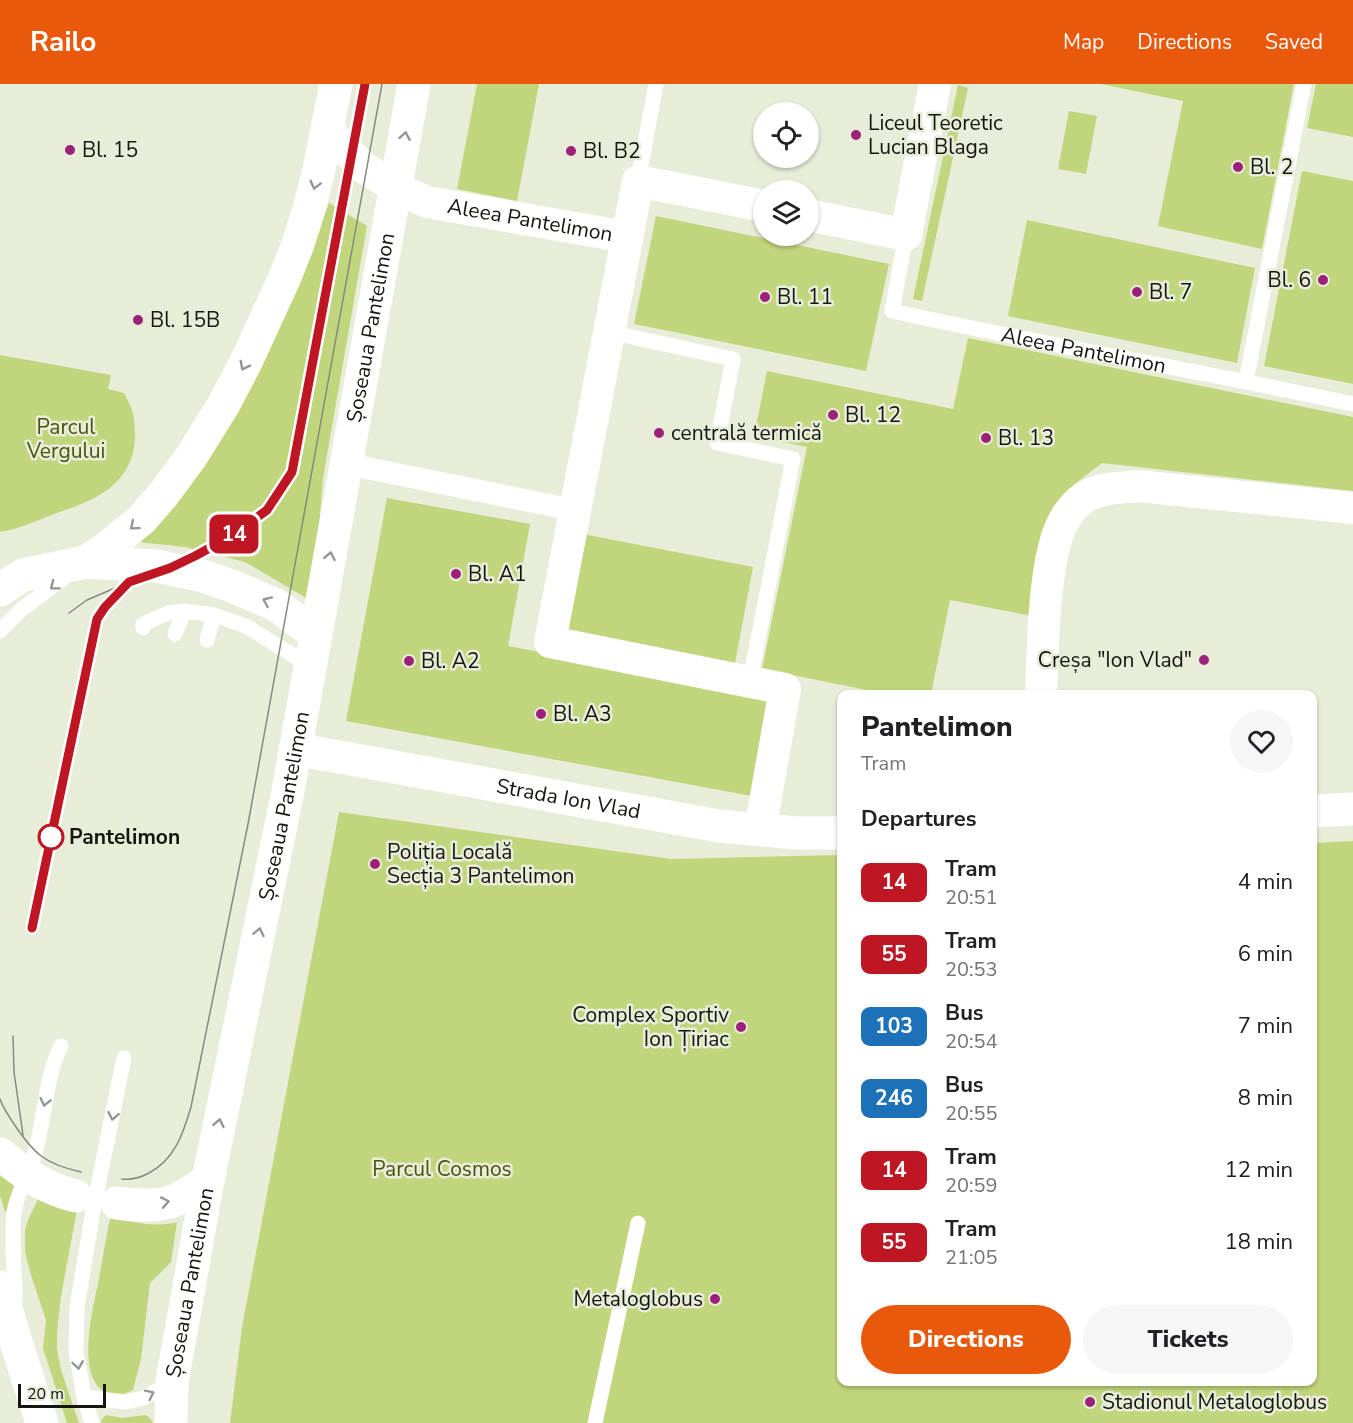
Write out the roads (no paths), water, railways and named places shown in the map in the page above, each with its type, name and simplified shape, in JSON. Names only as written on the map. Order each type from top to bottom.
[{"type":"main road","points":[[11,587],[86,562],[109,546],[141,520],[164,495],[191,457],[224,404],[261,330],[298,244],[309,209],[336,84]]},
{"type":"main road","name":"Șoseaua Pantelimon","points":[[171,1423],[172,1382],[208,1180],[286,802],[414,84]]},
{"type":"main road","points":[[86,562],[156,566],[200,575],[276,605],[315,634]]},
{"type":"main road","name":"Strada Ion Vlad","points":[[295,749],[719,826],[837,833]]},
{"type":"main road","points":[[1317,812],[1353,809]]},
{"type":"main road","points":[[0,1154],[41,1184],[76,1196]]},
{"type":"main road","points":[[117,1203],[144,1205],[170,1202],[186,1195],[208,1180]]},
{"type":"main road","points":[[0,1287],[42,1423]]},
{"type":"street","name":"Aleea Pantelimon","points":[[906,235],[935,84]]},
{"type":"street","points":[[327,128],[341,146],[366,169],[396,188]]},
{"type":"street","points":[[638,181],[753,204]]},
{"type":"street","name":"Aleea Pantelimon","points":[[396,188],[427,202],[627,237],[638,181]]},
{"type":"street","points":[[819,217],[906,235]]},
{"type":"street","points":[[627,237],[550,642],[785,689],[760,830]]},
{"type":"street","points":[[347,464],[574,510]]},
{"type":"street","points":[[1041,690],[1045,603],[1057,535],[1074,506],[1087,495],[1103,489],[1138,486],[1353,508]]},
{"type":"lane","points":[[638,181],[657,84]]},
{"type":"lane","points":[[1246,381],[1304,84]]},
{"type":"lane","name":"Aleea Pantelimon","points":[[906,235],[892,311],[1353,404]]},
{"type":"lane","points":[[609,332],[733,359],[717,443],[793,459],[750,681]]},
{"type":"lane","points":[[0,631],[11,587]]},
{"type":"lane","points":[[175,634],[184,611]]},
{"type":"lane","points":[[142,628],[143,624],[168,613],[184,611],[214,615],[246,626],[310,666]]},
{"type":"lane","points":[[207,640],[214,615]]},
{"type":"lane","points":[[15,1340],[15,1266],[12,1240],[14,1210],[35,1153],[44,1104],[61,1046]]},
{"type":"lane","points":[[92,1423],[84,1397],[76,1351],[77,1307],[93,1210],[124,1058]]},
{"type":"lane","points":[[595,1423],[639,1223]]},
{"type":"lane","points":[[84,1397],[125,1402],[144,1398],[172,1382]]},
{"type":"tram line","points":[[69,613],[87,600],[170,568],[230,537],[267,510],[292,472],[365,84]]},
{"type":"tram line","name":"14","points":[[32,928],[97,619],[129,582],[170,568],[195,556],[230,537],[267,510],[292,472],[365,84]]},
{"type":"tram line","points":[[122,1179],[142,1176],[165,1161],[177,1145],[191,1107],[248,824],[382,84]]},
{"type":"tram line","points":[[97,619],[105,607],[125,587]]},
{"type":"tram line","points":[[13,1036],[14,1072],[23,1135]]},
{"type":"tram line","points":[[0,1099],[4,1109],[34,1150],[49,1161],[81,1172]]},
{"type":"place","name":"Liceul Teoretic Lucian Blaga","points":[[856,135]]},
{"type":"place","name":"Bl. 15","points":[[70,150]]},
{"type":"place","name":"Bl. B2","points":[[571,151]]},
{"type":"place","name":"Bl. 2","points":[[1238,167]]},
{"type":"place","name":"Bl. 6","points":[[1323,280]]},
{"type":"place","name":"Bl. 7","points":[[1137,292]]},
{"type":"place","name":"Bl. 11","points":[[765,297]]},
{"type":"place","name":"Bl. 15B","points":[[138,320]]},
{"type":"place","name":"Bl. 12","points":[[833,415]]},
{"type":"place","name":"centrală termică","points":[[659,433]]},
{"type":"place","name":"Bl. 13","points":[[986,438]]},
{"type":"place","name":"Bl. A1","points":[[456,574]]},
{"type":"place","name":"Creșa \"Ion Vlad\"","points":[[1204,660]]},
{"type":"place","name":"Bl. A2","points":[[409,661]]},
{"type":"place","name":"Bl. A3","points":[[541,714]]},
{"type":"place","name":"Pantelimon","points":[[51,837]]},
{"type":"place","name":"Poliția Locală Secția 3 Pantelimon","points":[[375,864]]},
{"type":"place","name":"Complex Sportiv Ion Țiriac","points":[[741,1027]]},
{"type":"place","name":"Metaloglobus","points":[[715,1299]]},
{"type":"place","name":"Stadionul Metaloglobus","points":[[1090,1402]]},
{"type":"park label","name":"Parcul Vergului","points":[[66,439]]},
{"type":"park label","name":"Parcul Cosmos","points":[[442,1169]]}]
